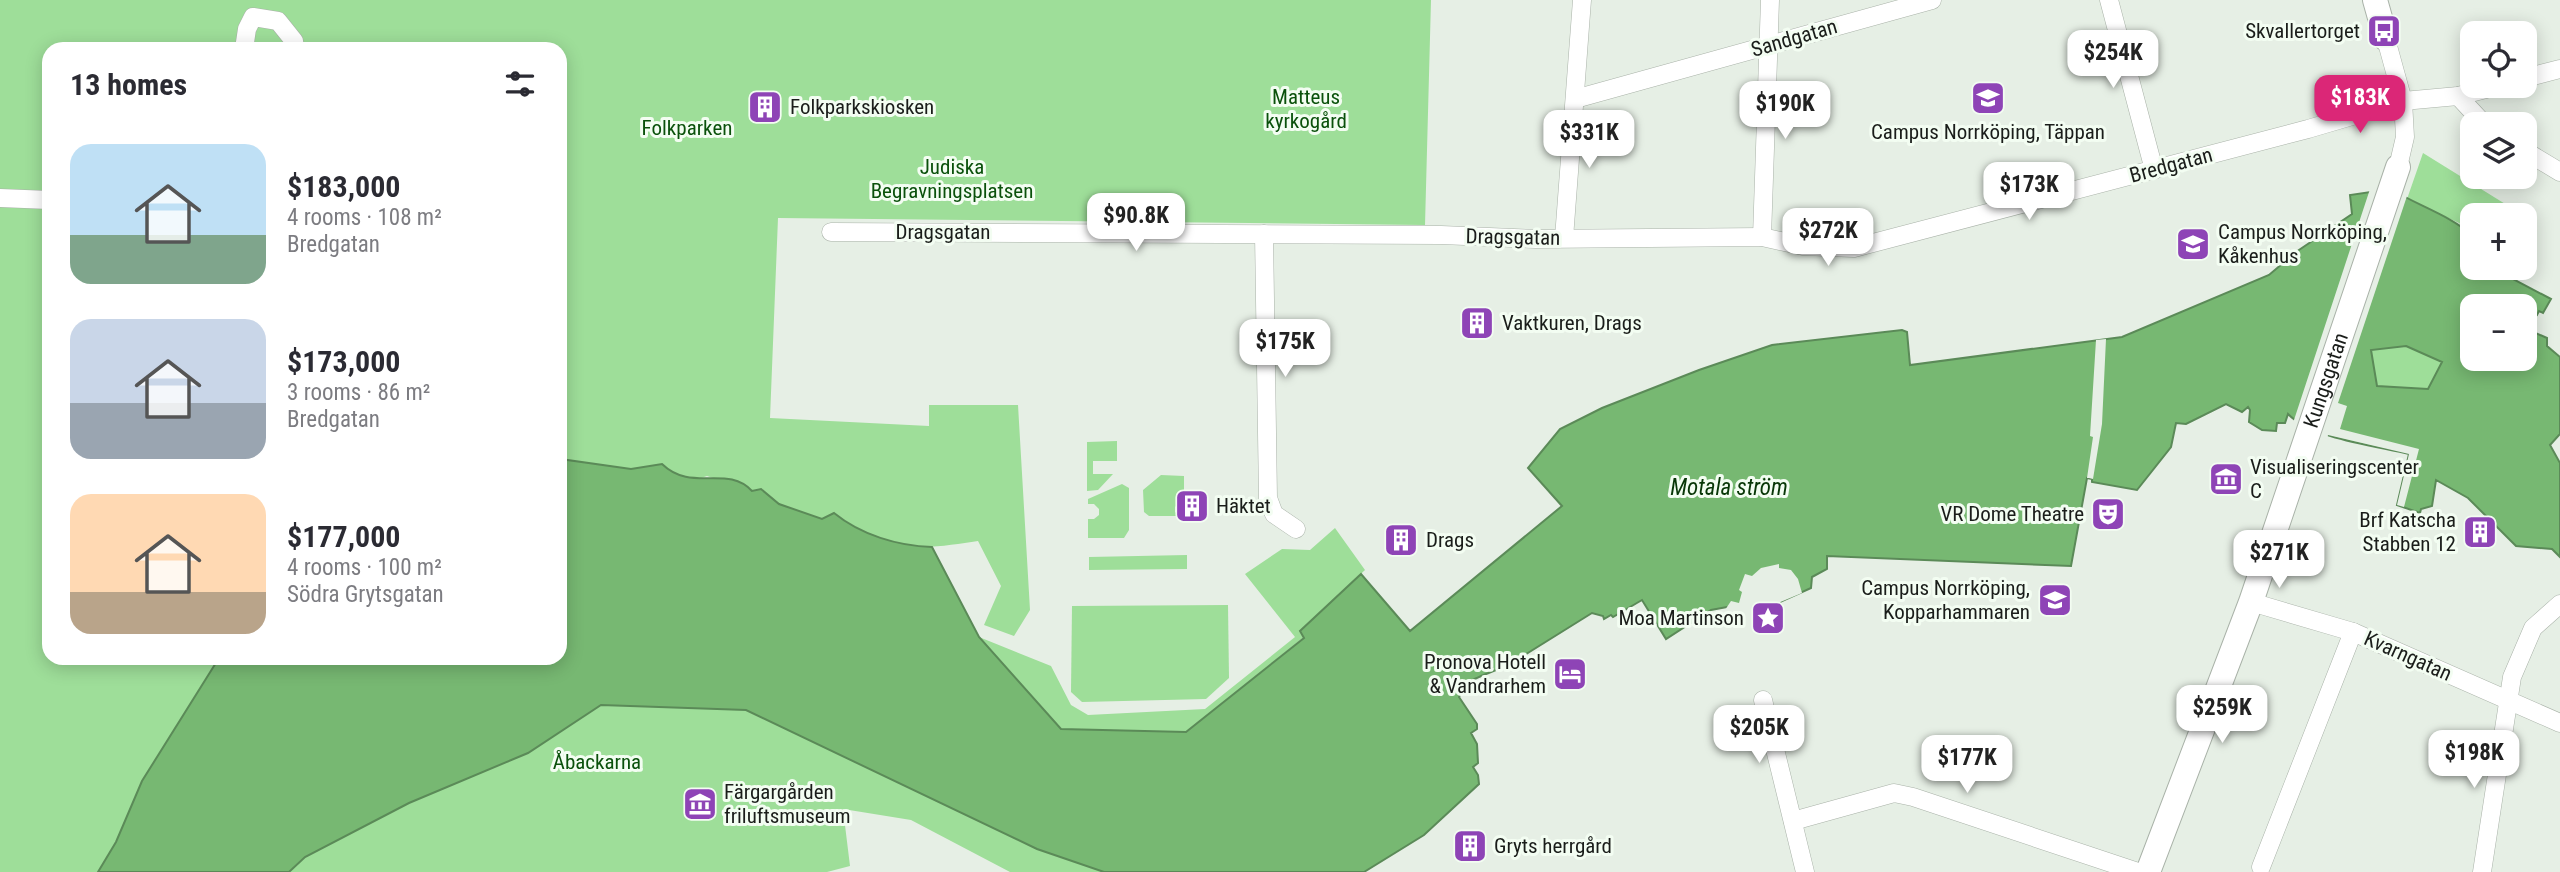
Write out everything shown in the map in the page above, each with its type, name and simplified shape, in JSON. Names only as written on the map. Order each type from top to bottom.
[{"type":"main road","name":"Kungsgatan","points":[[2375,0],[2386,39]]},
{"type":"main road","name":"Kungsgatan","points":[[2148,872],[2251,602],[2398,167]]},
{"type":"street","points":[[1564,238],[1582,0]]},
{"type":"street","points":[[1762,237],[1770,0]]},
{"type":"street","name":"Sandgatan","points":[[1575,99],[1932,0]]},
{"type":"street","points":[[2109,0],[2154,170]]},
{"type":"street","points":[[245,42],[253,17],[278,21],[293,42]]},
{"type":"street","name":"Kungsgatan","points":[[2386,39],[2403,101],[2405,137],[2398,167]]},
{"type":"street","points":[[2537,75],[2560,69]]},
{"type":"street","points":[[2458,96],[2473,112]]},
{"type":"street","name":"Bredgatan","points":[[1762,237],[1803,246],[1854,248],[2154,170],[2403,101],[2458,96]]},
{"type":"street","points":[[2537,158],[2560,172]]},
{"type":"street","points":[[0,198],[42,200]]},
{"type":"street","name":"Dragsgatan","points":[[831,232],[1762,237]]},
{"type":"street","points":[[1264,234],[1268,498],[1274,514],[1296,529]]},
{"type":"street","name":"Kvarngatan","points":[[2251,602],[2353,632],[2560,723]]},
{"type":"street","points":[[2482,872],[2512,677],[2533,628],[2560,604]]},
{"type":"street","points":[[2261,867],[2353,632]]},
{"type":"street","points":[[1763,700],[1805,872]]},
{"type":"street","points":[[1793,821],[1894,793],[2137,872]]},
{"type":"green space","name":"Folkparken","points":[[0,0],[1431,0],[1425,225],[778,218],[770,418],[929,426],[929,405],[1018,405],[1030,610],[1014,636],[984,625],[1001,586],[978,541],[934,547],[900,545],[870,534],[834,513],[822,519],[779,504],[762,489],[752,491],[707,476],[695,480],[673,475],[662,464],[631,469],[567,460],[567,42],[42,42],[42,665],[567,665],[567,551],[1192,872],[1010,872],[911,820],[843,809],[850,866],[827,872],[0,872]]},
{"type":"green space","points":[[2423,153],[2460,176],[2460,189],[2481,189],[2504,203],[2460,203],[2460,224],[2407,199]]},
{"type":"green space","points":[[2406,346],[2443,362],[2428,389],[2377,386],[2371,350]]},
{"type":"green space","points":[[1117,441],[1117,461],[1093,461],[1093,474],[1113,474],[1098,490],[1087,491],[1087,442]]},
{"type":"green space","points":[[1161,475],[1184,476],[1184,503],[1175,507],[1175,512],[1180,516],[1149,516],[1144,512],[1143,490]]},
{"type":"green space","points":[[1122,484],[1129,488],[1129,530],[1124,538],[1088,538],[1088,519],[1099,515],[1099,509],[1094,504],[1088,504],[1088,499]]},
{"type":"green space","points":[[1335,528],[1365,570],[1300,631],[1304,637],[1187,732],[1061,729],[979,637],[1051,666],[1071,705],[1088,715],[1205,709],[1295,637],[1245,574],[1282,549],[1310,550]]},
{"type":"green space","points":[[1187,555],[1187,569],[1089,570],[1089,557]]},
{"type":"green space","points":[[1228,605],[1229,678],[1206,699],[1082,702],[1071,692],[1072,606]]},
{"type":"water","name":"Motala ström","points":[[2391,189],[2460,226],[2460,280],[2515,280],[2551,299],[2543,313],[2539,311],[2537,315],[2537,294],[2460,294],[2460,371],[2537,371],[2537,334],[2547,338],[2547,346],[2560,357],[2560,434],[2550,445],[2560,463],[2560,557],[2552,549],[2516,546],[2468,498],[2436,480],[2432,506],[2421,509],[2420,513],[2397,505],[2409,454],[2328,435],[2298,422],[2288,414],[2285,423],[2277,423],[2276,431],[2262,430],[2249,422],[2248,407],[2242,412],[2226,404],[2186,424],[2176,423],[2171,447],[2137,490],[2092,482],[2092,479],[2087,478],[2071,566],[1827,556],[1827,569],[1812,577],[1811,588],[1756,613],[1727,607],[1711,610],[1666,639],[1642,600],[1613,617],[1611,615],[1604,619],[1603,616],[1592,613],[1507,666],[1476,678],[1466,685],[1459,697],[1477,724],[1477,729],[1471,733],[1477,744],[1478,763],[1473,767],[1479,784],[1424,835],[1364,872],[1104,872],[1037,849],[746,710],[601,705],[528,753],[409,803],[305,857],[289,872],[98,872],[116,842],[142,781],[215,665],[567,665],[567,460],[631,469],[662,464],[685,477],[732,479],[752,491],[761,489],[779,504],[822,519],[834,513],[880,538],[932,547],[979,637],[1061,729],[1186,732],[1304,638],[1300,631],[1361,574],[1410,631],[1562,506],[1528,468],[1560,429],[1602,408],[1772,345],[1902,330],[1907,332],[1910,365],[2122,337],[2269,275],[2296,252],[2352,214],[2350,195]],"holes":[[[2406,346],[2442,362],[2428,389],[2377,386],[2371,350]]]},
{"type":"pier","points":[[2392,186],[2407,196],[2338,403],[2347,406],[2340,429],[2419,449],[2404,507],[2397,505],[2409,454],[2328,435],[2327,439],[2293,423],[2370,189]]},
{"type":"pier","points":[[2106,339],[2102,424],[2093,479],[2087,478],[2093,437],[2090,436],[2096,340]]},
{"type":"pier","points":[[1779,564],[1779,568],[1791,570],[1798,579],[1802,593],[1749,615],[1725,610],[1731,601],[1739,603],[1742,592],[1739,590],[1745,574],[1752,576],[1761,568]]},
{"type":"place","name":"Skvallertorget","points":[[2384,31]]},
{"type":"place","name":"Campus Norrköping, Täppan","points":[[1988,98]]},
{"type":"place","name":"Folkparkskiosken","points":[[765,107]]},
{"type":"place","name":"Campus Norrköping, Kåkenhus","points":[[2193,244]]},
{"type":"place","name":"Vaktkuren, Drags","points":[[1477,323]]},
{"type":"place","name":"Visualiseringscenter C","points":[[2226,479]]},
{"type":"place","name":"Häktet","points":[[1192,506]]},
{"type":"place","name":"VR Dome Theatre","points":[[2108,514]]},
{"type":"place","name":"Brf Katscha Stabben 12","points":[[2480,532]]},
{"type":"place","name":"Drags","points":[[1401,540]]},
{"type":"place","name":"Campus Norrköping, Kopparhammaren","points":[[2055,600]]},
{"type":"place","name":"Moa Martinson","points":[[1768,618]]},
{"type":"place","name":"Pronova Hotell & Vandrarhem","points":[[1570,674]]},
{"type":"place","name":"Färgargården friluftsmuseum","points":[[700,804]]},
{"type":"place","name":"Gryts herrgård","points":[[1470,846]]},
{"type":"park label","name":"Matteus kyrkogård","points":[[1306,109]]},
{"type":"park label","name":"Judiska Begravningsplatsen","points":[[952,179]]},
{"type":"park label","name":"Åbackarna","points":[[597,762]]}]
